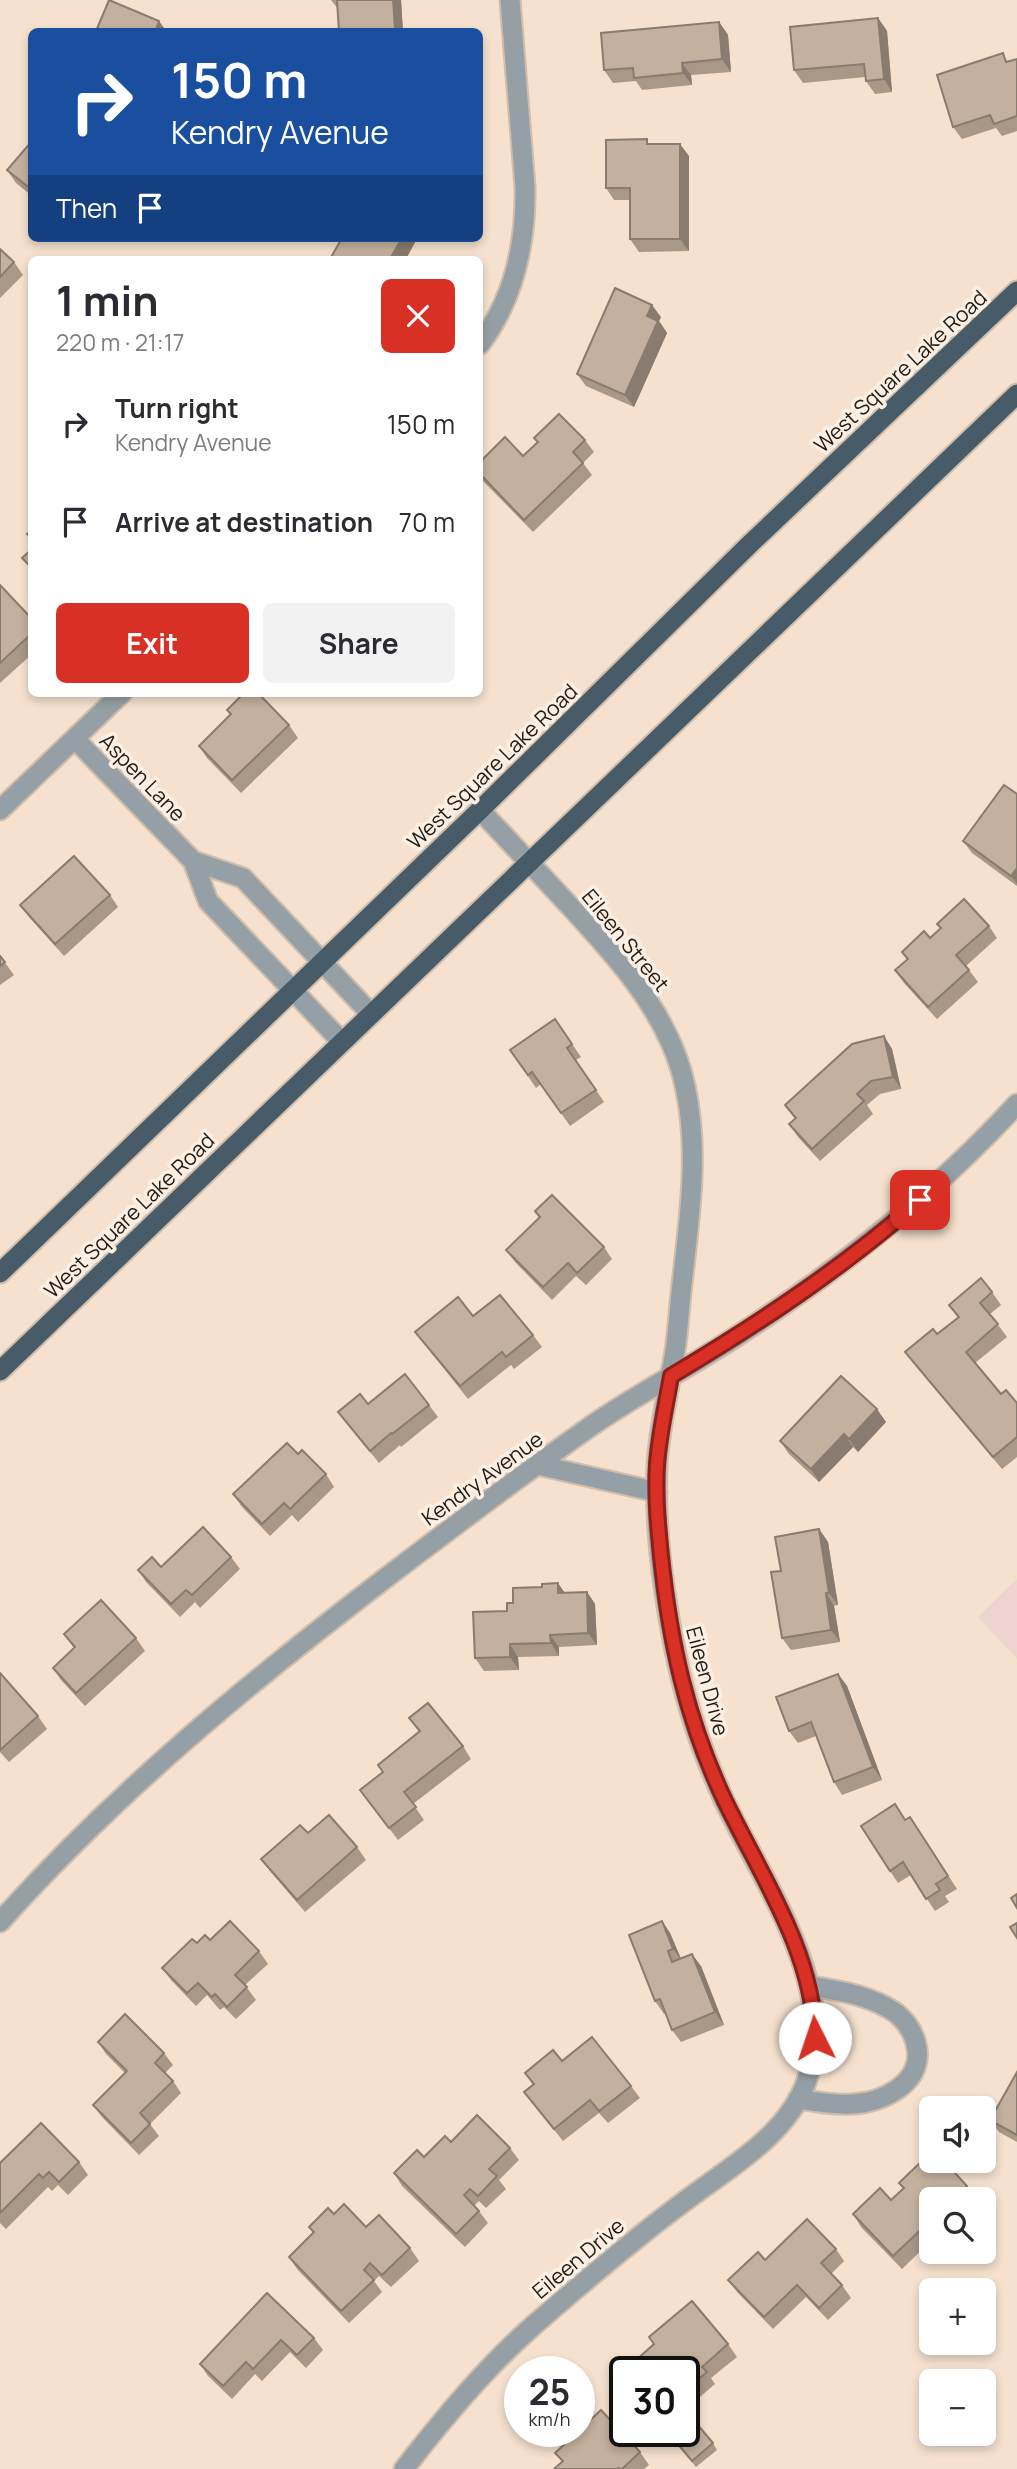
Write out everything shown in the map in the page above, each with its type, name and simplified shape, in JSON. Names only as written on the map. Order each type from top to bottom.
[{"type":"highway","name":"West Square Lake Road","points":[[0,1273],[323,963],[750,544],[1017,291]]},
{"type":"highway","name":"West Square Lake Road","points":[[0,1371],[1017,394]]},
{"type":"street","points":[[483,339],[510,286],[522,246],[526,217],[510,0]]},
{"type":"street","points":[[75,738],[118,697]]},
{"type":"street","name":"Aspen Lane","points":[[0,810],[75,738],[193,861],[208,901],[342,1042]]},
{"type":"street","name":"Eileen Street","points":[[480,810],[629,973],[660,1019],[681,1072],[692,1131],[692,1194],[671,1376]]},
{"type":"street","name":"Aspen Lane","points":[[193,861],[243,878],[371,1014]]},
{"type":"street","name":"Kendry Avenue","points":[[4,1909],[101,1816],[206,1722],[362,1596],[538,1465],[628,1402],[733,1339],[864,1247],[935,1187],[1017,1104]]},
{"type":"street","name":"Eileen Drive","points":[[404,2469],[461,2401],[528,2330],[657,2222],[763,2144],[798,2099],[806,2085],[815,2056],[815,2020],[810,1986],[791,1936],[725,1802],[687,1707],[667,1611],[657,1492],[659,1446],[671,1376]]},
{"type":"street","points":[[538,1465],[657,1492]]},
{"type":"street","points":[[798,2099],[854,2104],[886,2096],[908,2081],[913,2074],[918,2055],[915,2040],[907,2024],[886,2007],[845,1991],[810,1986]]},
{"type":"shaded area","points":[[1017,1579],[1017,1659],[978,1617]]},
{"type":"building","points":[[109,0],[159,21],[156,28],[97,28]]},
{"type":"building","points":[[337,0],[393,0],[395,28],[339,28]]},
{"type":"building","points":[[878,18],[884,79],[866,81],[864,64],[794,70],[790,27]]},
{"type":"building","points":[[719,22],[722,59],[682,63],[683,73],[634,78],[633,68],[604,70],[601,33]]},
{"type":"building","points":[[1003,53],[1006,62],[1017,59],[1017,116],[994,124],[990,115],[953,127],[937,75]]},
{"type":"building","points":[[647,139],[647,144],[680,144],[680,239],[630,239],[630,188],[606,188],[606,140]]},
{"type":"building","points":[[28,146],[28,187],[7,170]]},
{"type":"building","points":[[340,242],[400,242],[392,256],[332,256]]},
{"type":"building","points":[[0,249],[14,262],[0,277]]},
{"type":"building","points":[[615,288],[652,305],[647,316],[658,321],[625,395],[577,374]]},
{"type":"building","points":[[559,414],[585,440],[573,452],[583,463],[524,520],[483,477],[483,459],[505,437],[523,456],[538,442],[534,438]]},
{"type":"building","points":[[28,553],[28,564],[22,558]]},
{"type":"building","points":[[0,585],[28,615],[28,637],[0,663]]},
{"type":"building","points":[[240,697],[262,697],[289,725],[232,780],[199,746],[231,714],[227,710]]},
{"type":"building","points":[[1004,785],[1017,794],[1017,868],[1011,876],[963,841]]},
{"type":"building","points":[[74,856],[110,895],[55,944],[20,905]]},
{"type":"building","points":[[964,899],[989,926],[956,955],[969,970],[928,1007],[895,970],[908,959],[902,952],[924,931],[930,938],[941,928],[937,924]]},
{"type":"building","points":[[555,1019],[572,1044],[567,1048],[596,1090],[561,1113],[532,1072],[528,1075],[510,1050]]},
{"type":"building","points":[[884,1036],[893,1077],[871,1081],[857,1094],[864,1101],[812,1149],[789,1124],[796,1118],[785,1105],[852,1044]]},
{"type":"building","points":[[552,1195],[604,1247],[577,1273],[568,1263],[543,1287],[506,1250],[540,1217],[535,1211]]},
{"type":"building","points":[[981,1278],[992,1292],[980,1303],[998,1324],[966,1352],[1001,1394],[1006,1390],[1017,1403],[1017,1437],[993,1457],[905,1352],[933,1329],[937,1334],[959,1317],[949,1305]]},
{"type":"building","points":[[500,1295],[533,1335],[506,1357],[502,1352],[460,1386],[415,1332],[458,1297],[473,1316]]},
{"type":"building","points":[[405,1374],[429,1405],[370,1451],[338,1412],[360,1394],[368,1404]]},
{"type":"building","points":[[841,1376],[877,1409],[849,1439],[844,1434],[811,1469],[780,1441]]},
{"type":"building","points":[[287,1443],[298,1454],[302,1450],[326,1474],[290,1509],[284,1503],[262,1524],[233,1494]]},
{"type":"building","points":[[203,1527],[231,1557],[192,1595],[186,1590],[171,1604],[138,1570],[152,1557],[161,1567]]},
{"type":"building","points":[[819,1529],[829,1593],[826,1593],[831,1630],[782,1638],[771,1572],[781,1571],[775,1537]]},
{"type":"building","points":[[558,1583],[558,1593],[587,1592],[588,1633],[550,1635],[551,1643],[510,1644],[510,1657],[475,1658],[473,1612],[507,1611],[507,1603],[513,1603],[513,1588],[542,1587],[542,1584]]},
{"type":"building","points":[[101,1600],[136,1638],[76,1693],[53,1668],[75,1647],[64,1634]]},
{"type":"building","points":[[0,1673],[38,1716],[0,1750]]},
{"type":"building","points":[[838,1674],[873,1767],[834,1782],[811,1722],[789,1731],[776,1697]]},
{"type":"building","points":[[428,1703],[463,1746],[404,1792],[416,1807],[389,1828],[360,1790],[383,1772],[378,1765],[420,1731],[409,1718]]},
{"type":"building","points":[[895,1804],[905,1820],[910,1817],[948,1876],[936,1884],[940,1890],[926,1899],[903,1862],[890,1871],[861,1826]]},
{"type":"building","points":[[329,1815],[357,1847],[297,1900],[261,1859],[300,1825],[308,1833]]},
{"type":"building","points":[[1017,1894],[1017,1908],[1011,1898]]},
{"type":"building","points":[[230,1921],[259,1951],[235,1975],[247,1987],[227,2007],[215,1994],[212,1997],[198,1983],[187,1993],[162,1968],[192,1939],[197,1943],[205,1935],[210,1940]]},
{"type":"building","points":[[662,1921],[673,1949],[668,1951],[672,1962],[692,1954],[715,2012],[672,2030],[660,1999],[655,2001],[629,1935]]},
{"type":"building","points":[[1017,1923],[1017,1938],[1010,1927]]},
{"type":"building","points":[[125,2014],[164,2053],[155,2063],[173,2081],[140,2113],[150,2124],[131,2143],[93,2105],[127,2071],[98,2042]]},
{"type":"building","points":[[592,2037],[631,2086],[599,2111],[590,2100],[554,2129],[524,2092],[534,2084],[525,2073],[553,2050],[562,2061]]},
{"type":"building","points":[[1017,2072],[1017,2135],[996,2123],[996,2109]]},
{"type":"building","points":[[477,2115],[510,2148],[489,2169],[497,2176],[478,2196],[470,2189],[464,2195],[479,2211],[456,2234],[394,2173],[417,2150],[424,2157],[445,2136],[451,2142]]},
{"type":"building","points":[[41,2123],[79,2162],[59,2182],[49,2172],[43,2178],[39,2174],[0,2213],[0,2163]]},
{"type":"building","points":[[919,2164],[919,2173],[955,2173],[967,2186],[919,2187],[919,2231],[893,2256],[853,2214],[880,2188],[891,2200],[904,2188],[899,2183]]},
{"type":"building","points":[[344,2204],[366,2227],[379,2215],[410,2248],[382,2275],[370,2263],[364,2270],[374,2280],[341,2311],[289,2257],[314,2232],[309,2227],[328,2208],[334,2214]]},
{"type":"building","points":[[807,2219],[836,2249],[821,2263],[842,2285],[819,2308],[797,2285],[764,2317],[728,2280],[758,2252],[765,2260]]},
{"type":"building","points":[[267,2293],[314,2338],[297,2355],[281,2340],[253,2369],[246,2362],[223,2386],[200,2364]]},
{"type":"building","points":[[692,2301],[728,2344],[702,2367],[707,2372],[700,2378],[700,2356],[640,2356],[654,2344],[649,2337]]},
{"type":"building","points":[[601,2410],[609,2419],[609,2447],[635,2447],[640,2452],[622,2469],[554,2469],[563,2461],[555,2453],[561,2447],[595,2447],[595,2416]]},
{"type":"building","points":[[700,2428],[713,2443],[692,2461],[680,2447],[700,2447]]},
{"type":"route","points":[[815,2038],[810,1986],[791,1936],[725,1802],[687,1707],[667,1611],[657,1492],[659,1446],[671,1376],[733,1339],[842,1264],[920,1200]]}]
